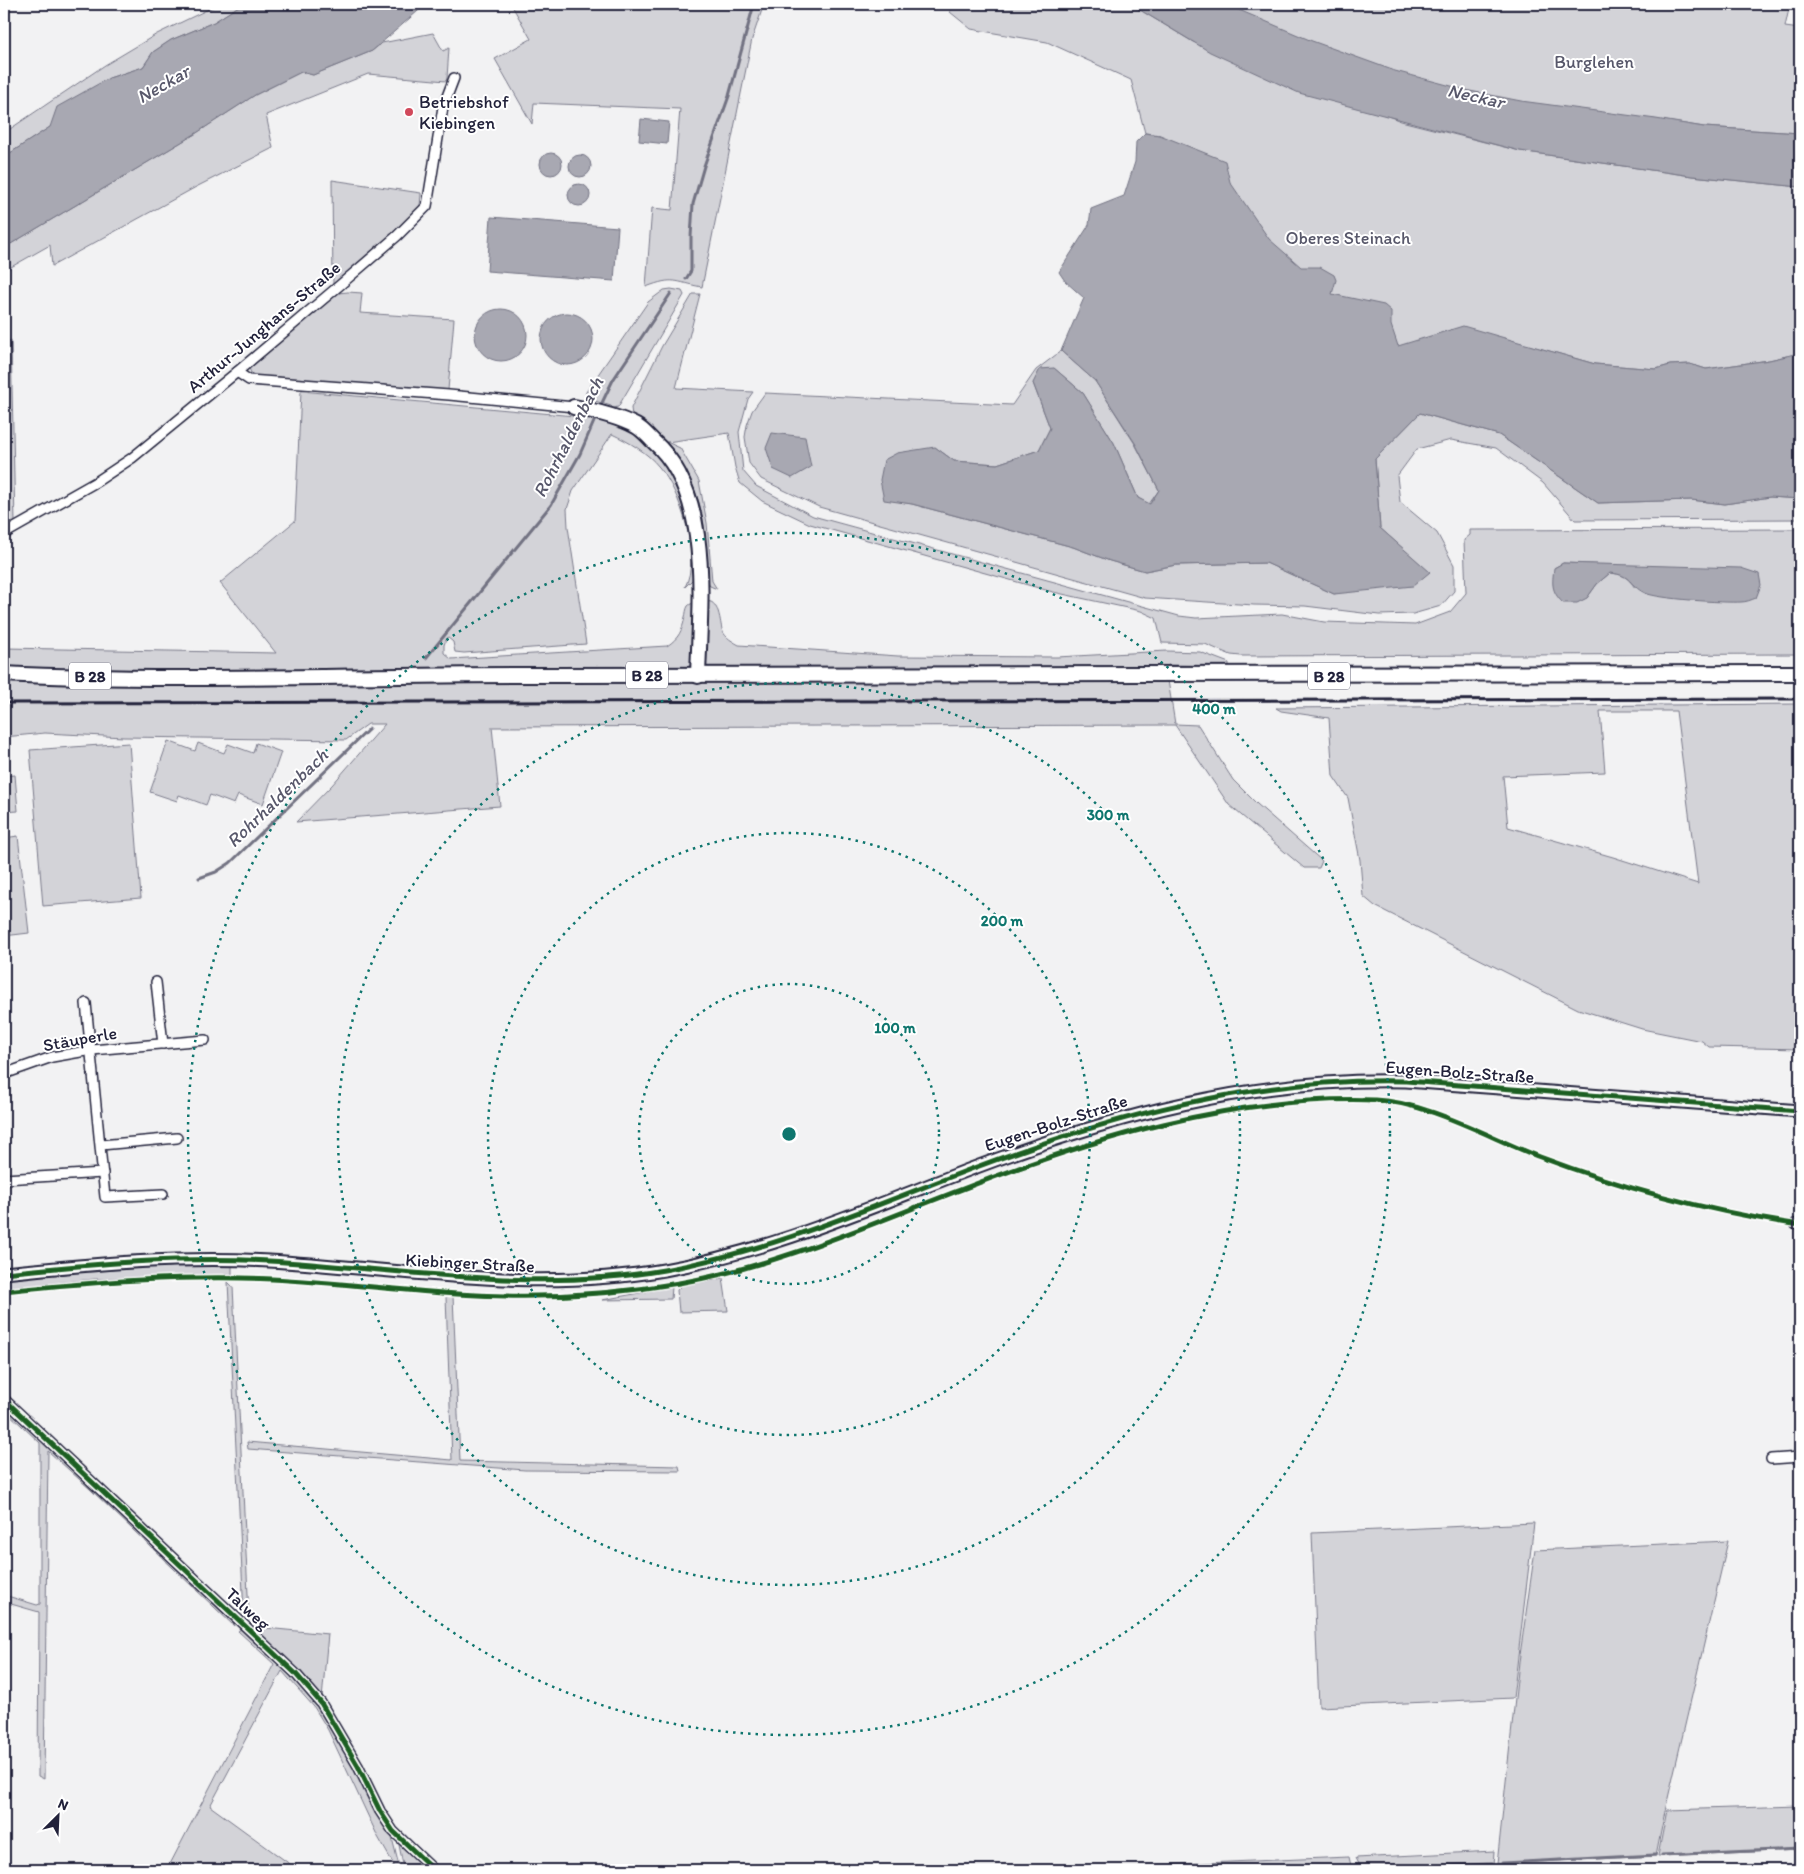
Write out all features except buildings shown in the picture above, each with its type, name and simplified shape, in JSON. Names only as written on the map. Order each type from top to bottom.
[{"type":"main road","points":[[580,408],[611,416],[637,426],[666,451],[681,475],[696,524],[700,560],[698,676]]},
{"type":"main road","name":"B 28","points":[[4,674],[177,677],[1100,677],[1800,673]]},
{"type":"street","name":"Arthur-Junghans-Straße","points":[[4,534],[96,482],[125,463],[237,372],[396,236],[427,206],[443,107],[454,78]]},
{"type":"street","points":[[237,372],[249,380],[450,394],[580,408]]},
{"type":"street","points":[[156,982],[163,1044]]},
{"type":"street","points":[[86,1003],[106,1197],[163,1194]]},
{"type":"street","name":"Stäuperle","points":[[4,1074],[52,1058],[92,1050],[205,1040]]},
{"type":"street","name":"Eugen-Bolz-Straße","points":[[922,1188],[1058,1138],[1146,1113],[1229,1094],[1305,1083],[1355,1080],[1415,1081],[1800,1110]]},
{"type":"street","points":[[101,1145],[177,1138]]},
{"type":"street","points":[[4,1179],[103,1174]]},
{"type":"street","name":"Kiebinger Straße","points":[[4,1273],[115,1262],[218,1259],[484,1279],[551,1280],[611,1277],[668,1269],[735,1254],[821,1226],[922,1188]]},
{"type":"street","name":"Talweg","points":[[4,1399],[295,1672],[321,1702],[358,1766],[380,1811],[393,1831],[434,1870]]},
{"type":"street","points":[[1772,1459],[1800,1457]]},
{"type":"green space","points":[[219,4],[242,4],[214,22],[171,40],[153,52],[143,67],[109,78],[50,127],[4,157],[4,133],[105,65],[157,34]]},
{"type":"green space","points":[[511,4],[764,4],[752,39],[702,287],[669,281],[646,287],[652,208],[672,210],[680,109],[534,103],[532,124],[495,59],[531,39]]},
{"type":"green space","name":"Oberes Steinach","points":[[954,4],[1130,4],[1193,42],[1401,121],[1520,151],[1692,176],[1800,187],[1800,353],[1769,360],[1706,369],[1690,364],[1670,365],[1656,369],[1595,364],[1528,345],[1269,364],[1160,135],[1145,133],[1131,80],[1047,42],[971,29],[950,12]]},
{"type":"green space","name":"Burglehen","points":[[1206,4],[1790,4],[1785,27],[1800,29],[1800,133],[1704,127],[1652,119],[1652,125],[1409,83]]},
{"type":"green space","points":[[433,33],[443,51],[449,48],[446,81],[368,74],[266,115],[273,148],[196,187],[52,266],[50,245],[4,271],[4,248],[195,134],[255,95],[301,72],[313,75],[372,51],[382,43]]},
{"type":"green space","points":[[332,180],[421,193],[420,206],[394,233],[333,285]]},
{"type":"green space","points":[[664,290],[682,291],[684,295],[618,407],[613,408],[586,398],[586,392],[648,302]]},
{"type":"green space","points":[[338,293],[362,293],[360,313],[454,319],[448,390],[256,376],[251,373],[249,368],[331,298]]},
{"type":"green space","points":[[693,294],[700,294],[676,388],[753,392],[748,399],[739,432],[743,471],[756,486],[813,516],[1179,616],[1196,618],[1282,614],[1324,622],[1415,625],[1450,612],[1466,593],[1464,540],[1470,535],[1470,530],[1800,529],[1800,557],[1794,556],[1800,573],[1800,654],[1241,656],[1231,655],[1205,644],[1162,643],[1156,618],[1141,611],[1053,592],[810,524],[762,501],[740,483],[729,433],[667,442],[680,448],[699,481],[707,523],[712,581],[717,589],[710,586],[707,582],[705,532],[702,515],[691,481],[672,450],[647,425],[632,416],[631,408],[662,346]],"holes":[[[1563,563],[1636,566],[1635,588],[1624,577],[1610,573],[1597,584],[1587,598],[1554,568]]]},
{"type":"green space","points":[[11,340],[15,523],[4,529],[4,344]]},
{"type":"green space","points":[[1061,351],[1095,381],[1135,444],[1159,490],[1149,504],[1138,498],[1114,443],[1083,393],[1054,368],[1033,383],[1050,428],[1039,450],[997,464],[954,461],[935,447],[885,499],[912,504],[1073,547],[1110,561],[1145,571],[1176,565],[1266,563],[1334,594],[1429,572],[1380,528],[1375,459],[1420,413],[1499,435],[1598,503],[1691,500],[1725,504],[1770,497],[1800,499],[1800,519],[1575,520],[1543,483],[1496,448],[1451,440],[1417,449],[1397,476],[1400,502],[1437,533],[1454,565],[1454,591],[1441,606],[1413,614],[1379,615],[1305,606],[1254,605],[1145,598],[819,507],[761,479],[749,463],[745,437],[747,425],[752,411],[765,393],[1012,405],[1036,370]]},
{"type":"green space","points":[[301,391],[585,417],[604,421],[615,424],[641,438],[672,472],[685,498],[693,537],[694,578],[685,587],[691,559],[690,542],[675,492],[659,467],[649,457],[631,444],[612,434],[573,491],[567,509],[568,527],[586,644],[464,653],[455,652],[453,642],[447,637],[444,653],[451,659],[667,646],[679,634],[688,606],[695,602],[706,601],[714,604],[718,611],[724,634],[739,645],[898,656],[1057,657],[1167,651],[1200,652],[1229,663],[1229,666],[1168,665],[1166,668],[1175,724],[1198,725],[1233,780],[1257,804],[1322,861],[1319,868],[1304,868],[1229,805],[1175,725],[492,727],[500,806],[296,822],[332,785],[385,724],[368,724],[346,740],[124,737],[45,733],[4,737],[4,657],[10,657],[5,648],[276,653],[220,583],[295,521]]},
{"type":"green space","points":[[1800,704],[1800,1049],[1709,1047],[1702,1041],[1642,1029],[1578,1009],[1375,906],[1363,896],[1360,860],[1348,798],[1333,776],[1329,718],[1281,711],[1276,708]],"holes":[[[1600,711],[1676,711],[1698,884],[1508,827],[1503,776],[1605,772]]]},
{"type":"green space","points":[[168,741],[195,751],[198,743],[224,753],[228,744],[253,753],[256,743],[281,752],[263,804],[238,795],[234,804],[210,795],[206,805],[179,795],[177,801],[150,792]]},
{"type":"green space","points":[[129,743],[141,898],[43,906],[30,750]]},
{"type":"green space","points":[[15,775],[18,811],[4,812],[4,776]]},
{"type":"green space","points":[[18,836],[29,933],[4,936],[4,838]]},
{"type":"green space","points":[[232,1265],[232,1275],[180,1275],[94,1279],[4,1288],[4,1278],[121,1268]]},
{"type":"green space","points":[[723,1278],[728,1311],[679,1312],[677,1290],[681,1286]]},
{"type":"green space","points":[[228,1282],[233,1287],[248,1619],[244,1619],[242,1616],[244,1614]]},
{"type":"green space","points":[[672,1287],[671,1299],[602,1300]]},
{"type":"green space","points":[[453,1296],[460,1461],[679,1466],[680,1471],[525,1470],[248,1449],[247,1442],[452,1460],[446,1297]]},
{"type":"green space","points":[[4,1404],[232,1617],[234,1626],[48,1451],[44,1779],[38,1776],[39,1612],[4,1602],[4,1595],[37,1605],[40,1604],[40,1443],[4,1409]]},
{"type":"green space","points":[[1534,1523],[1513,1698],[1319,1707],[1312,1533]]},
{"type":"green space","points":[[1728,1541],[1656,1856],[1497,1864],[1519,1662],[1535,1550]]},
{"type":"green space","points":[[255,1627],[328,1634],[322,1699],[260,1634]]},
{"type":"green space","points":[[245,1629],[282,1664],[320,1705],[390,1830],[400,1870],[392,1869],[394,1865],[378,1837],[328,1730],[314,1707],[282,1671],[210,1806],[298,1870],[183,1870],[178,1867],[177,1870],[167,1870],[274,1664],[238,1631]]},
{"type":"green space","points":[[1800,1806],[1800,1850],[1658,1856],[1667,1810]]},
{"type":"green space","points":[[398,1840],[431,1870],[404,1870]]},
{"type":"green space","points":[[1494,1851],[1493,1866],[1366,1870],[1361,1868],[1356,1858]]},
{"type":"green space","points":[[1349,1857],[1352,1870],[1157,1870],[1157,1865]]},
{"type":"water","name":"Neckar","points":[[242,4],[426,4],[372,51],[313,75],[301,72],[255,95],[195,134],[4,248],[4,157],[50,127],[57,107],[109,78],[143,67],[153,52],[171,40],[214,22]]},
{"type":"water","name":"Neckar","points":[[1130,4],[1225,4],[1312,41],[1395,71],[1470,91],[1521,101],[1704,127],[1800,133],[1800,187],[1692,176],[1520,151],[1299,93],[1210,52]]},
{"type":"water","points":[[641,119],[669,122],[667,144],[639,141]]},
{"type":"water","points":[[1145,133],[1160,135],[1225,161],[1230,182],[1269,239],[1301,267],[1320,267],[1334,275],[1336,280],[1332,294],[1384,305],[1391,311],[1391,325],[1398,346],[1463,326],[1595,364],[1656,369],[1670,365],[1690,364],[1706,369],[1769,360],[1800,353],[1800,499],[1770,497],[1725,504],[1691,500],[1598,503],[1499,435],[1420,413],[1375,459],[1380,528],[1430,572],[1413,586],[1334,594],[1266,563],[1176,565],[1145,571],[1110,561],[1073,547],[912,504],[884,500],[880,480],[884,460],[897,453],[935,447],[954,461],[997,464],[1039,450],[1050,428],[1033,383],[1040,369],[1054,368],[1083,393],[1114,443],[1138,498],[1150,504],[1159,490],[1135,443],[1095,381],[1061,351],[1084,298],[1065,281],[1059,272],[1089,225],[1091,209],[1124,196],[1135,162],[1136,142]]},
{"type":"water","points":[[551,153],[559,156],[562,164],[559,172],[551,175],[543,172],[540,164],[543,156]]},
{"type":"water","points":[[580,155],[588,158],[591,166],[588,174],[580,177],[572,174],[569,166],[572,158]]},
{"type":"water","points":[[579,184],[587,187],[590,195],[587,203],[579,206],[571,203],[568,195],[571,187]]},
{"type":"water","points":[[491,217],[618,227],[614,281],[487,271]]},
{"type":"water","points":[[501,309],[511,311],[519,317],[525,325],[527,335],[525,345],[519,353],[511,359],[501,361],[491,359],[483,353],[477,345],[475,335],[477,325],[483,317],[491,311]]},
{"type":"water","points":[[567,313],[577,315],[585,321],[591,329],[593,339],[591,349],[585,357],[577,363],[567,365],[557,363],[549,357],[543,349],[541,339],[543,329],[549,321],[557,315]]},
{"type":"water","points":[[772,433],[805,437],[811,467],[792,478],[773,469],[766,448]]},
{"type":"water","points":[[1563,563],[1741,568],[1759,574],[1761,585],[1756,598],[1743,602],[1692,600],[1645,593],[1627,578],[1610,573],[1597,584],[1587,598],[1577,603],[1563,603],[1554,591],[1553,583],[1554,568]]},
{"type":"waterway","name":"Rohrhaldenbach","points":[[686,279],[691,271],[693,204],[704,166],[729,96],[754,4]]},
{"type":"waterway","name":"Rohrhaldenbach","points":[[599,409],[613,380],[671,293]]},
{"type":"waterway","name":"Rohrhaldenbach","points":[[426,658],[551,505],[580,454],[596,417]]},
{"type":"waterway","name":"Rohrhaldenbach","points":[[199,878],[216,872],[230,863],[369,729]]},
{"type":"waterway","points":[[1662,1855],[1800,1849]]},
{"type":"waterway","points":[[1502,1863],[1655,1855]]},
{"type":"waterway","points":[[1365,1869],[1491,1864]]},
{"type":"railway","points":[[4,703],[1800,699]]},
{"type":"cycle path","points":[[4,1273],[169,1260],[236,1260],[467,1277],[516,1279],[615,1277],[704,1262],[782,1240],[1024,1150],[1077,1132],[1131,1117],[1239,1093],[1349,1081],[1406,1081],[1800,1111]]},
{"type":"cycle path","points":[[4,1291],[104,1282],[205,1278],[295,1280],[434,1292],[513,1296],[596,1294],[624,1291],[715,1276],[787,1255],[1010,1171],[1111,1138],[1163,1124],[1216,1113],[1322,1100],[1375,1100],[1416,1107],[1459,1122],[1572,1169],[1636,1189],[1701,1206],[1800,1225]]},
{"type":"cycle path","points":[[4,1399],[295,1673],[321,1703],[358,1766],[380,1811],[393,1831],[434,1870]]},
{"type":"place","name":"Betriebshof Kiebingen","points":[[409,112]]}]
